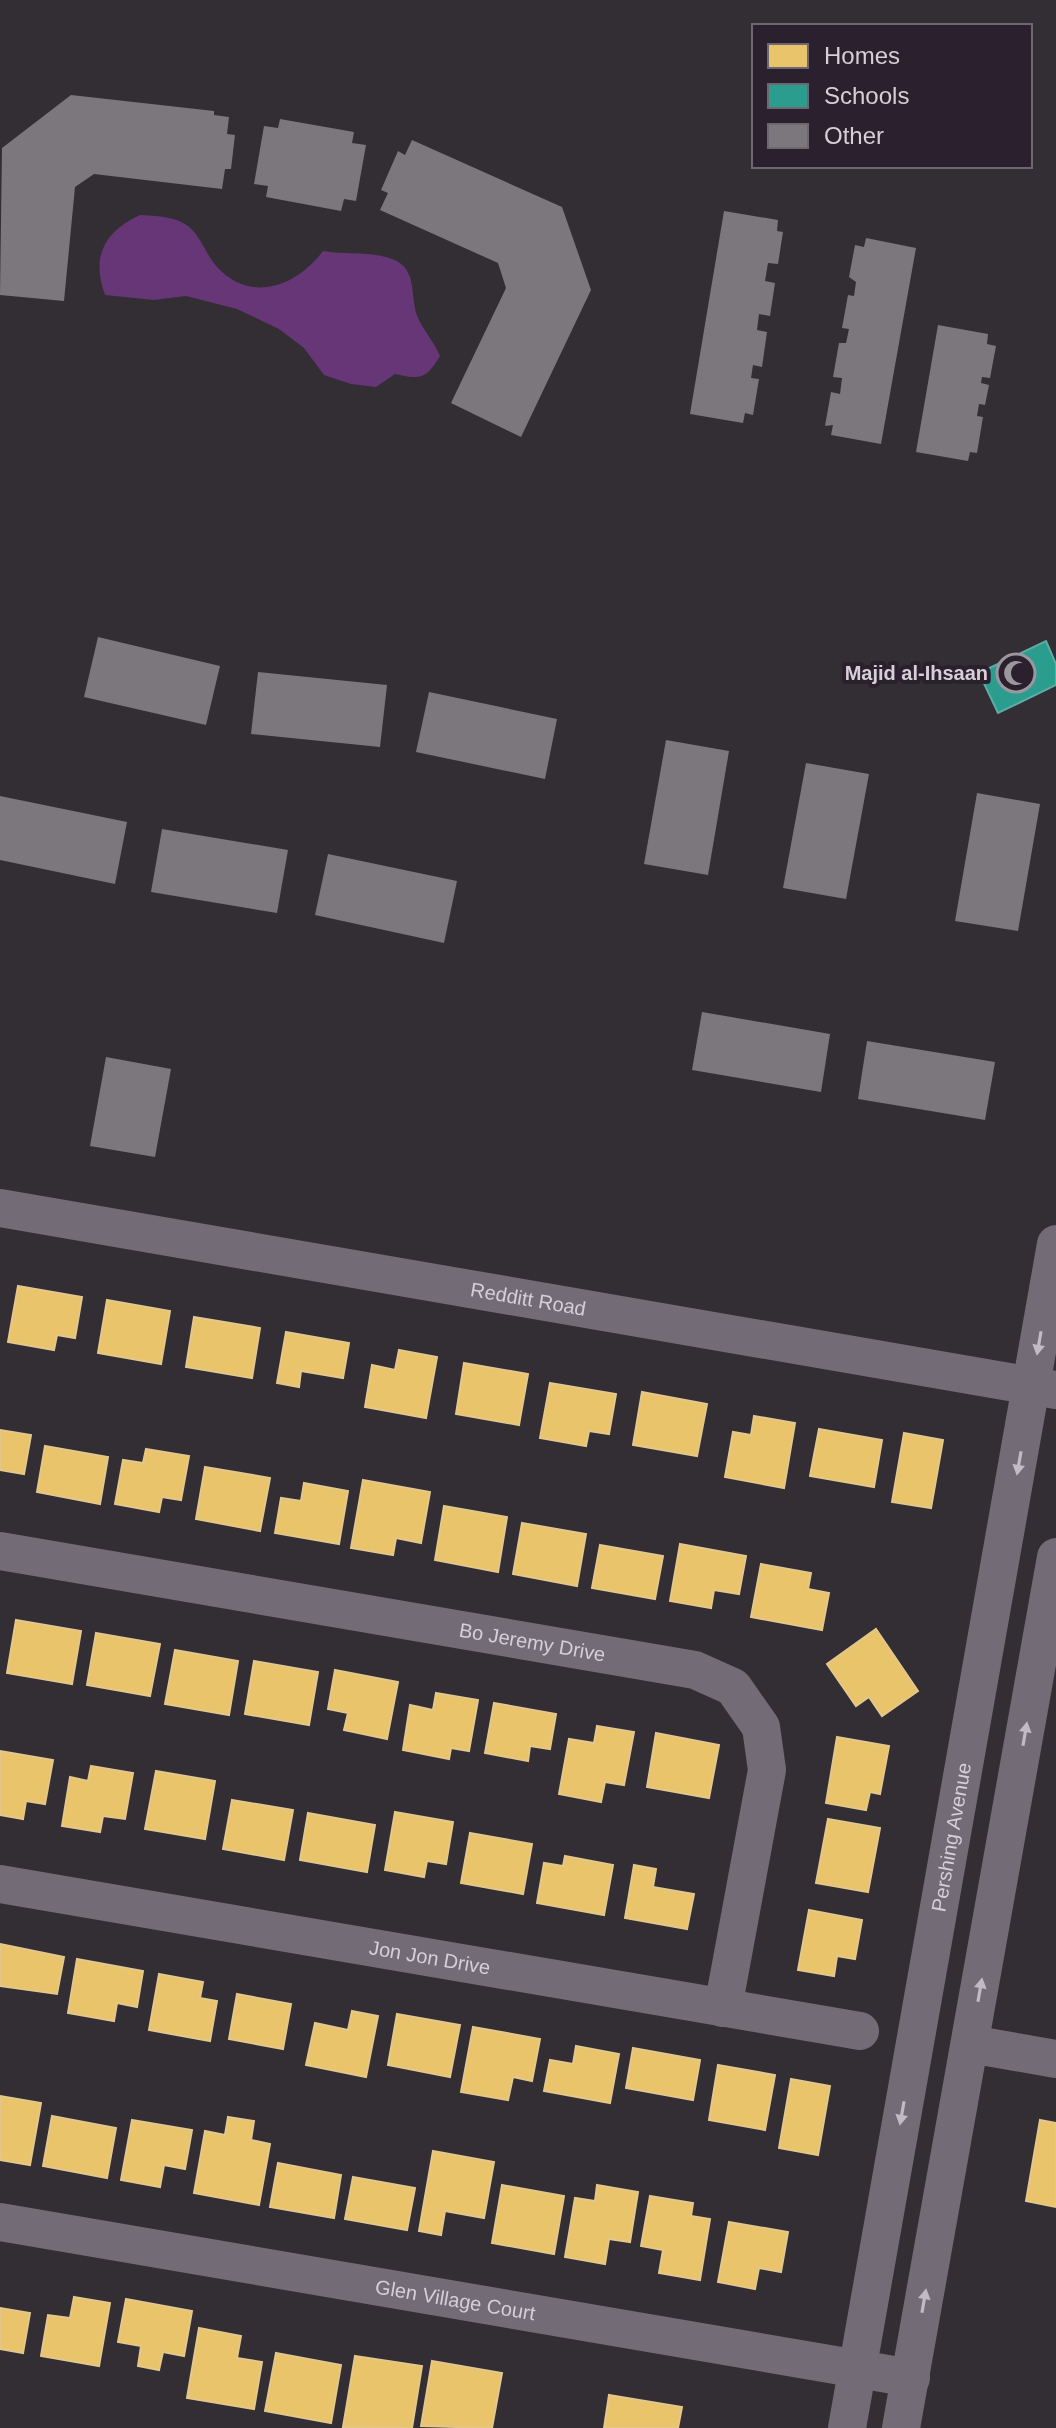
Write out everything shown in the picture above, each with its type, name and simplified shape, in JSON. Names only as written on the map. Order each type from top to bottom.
[{"type":"street","name":"Redditt Road","points":[[0,1208],[1044,1388]]},
{"type":"street","name":"Pershing Avenue","points":[[847,2428],[1044,1388],[1056,1244]]},
{"type":"street","name":"Bo Jeremy Drive","points":[[0,1551],[695,1670],[733,1687],[761,1727],[767,1770],[723,2008]]},
{"type":"street","points":[[901,2428],[1056,1557]]},
{"type":"street","name":"Jon Jon Drive","points":[[0,1884],[860,2031]]},
{"type":"street","points":[[970,2044],[1056,2059]]},
{"type":"street","name":"Glen Village Court","points":[[0,2222],[911,2378]]},
{"type":"shaded area","points":[[140,215],[171,218],[188,226],[217,267],[244,285],[273,286],[287,281],[323,251],[392,259],[406,269],[410,277],[418,318],[440,356],[422,376],[395,374],[376,387],[351,384],[324,375],[304,348],[279,329],[237,309],[186,296],[154,300],[105,295],[100,268],[104,247],[117,229]]},
{"type":"building: Homes","points":[[18,1286],[82,1297],[75,1338],[57,1335],[54,1350],[8,1342]]},
{"type":"building: Homes","points":[[107,1300],[170,1311],[161,1364],[98,1353]]},
{"type":"building: Homes","points":[[194,1317],[260,1328],[252,1378],[186,1367]]},
{"type":"building: Homes","points":[[286,1332],[349,1343],[343,1378],[301,1371],[299,1387],[277,1383]]},
{"type":"building: Homes","points":[[399,1350],[437,1357],[426,1418],[365,1407],[372,1365],[395,1370]]},
{"type":"building: Homes","points":[[464,1363],[528,1374],[519,1425],[456,1414]]},
{"type":"building: Homes","points":[[550,1383],[616,1394],[609,1434],[589,1431],[586,1446],[540,1438]]},
{"type":"building: Homes","points":[[642,1392],[707,1404],[697,1456],[633,1445]]},
{"type":"building: Homes","points":[[754,1416],[795,1423],[784,1488],[725,1477],[733,1432],[751,1435]]},
{"type":"building: Homes","points":[[819,1429],[882,1440],[874,1487],[810,1476]]},
{"type":"building: Homes","points":[[0,1430],[31,1435],[24,1474],[0,1470]]},
{"type":"building: Homes","points":[[904,1433],[943,1440],[931,1508],[892,1502]]},
{"type":"building: Homes","points":[[45,1446],[108,1457],[100,1504],[37,1492]]},
{"type":"building: Homes","points":[[146,1449],[189,1456],[181,1500],[162,1497],[159,1512],[115,1504],[123,1460],[143,1463]]},
{"type":"building: Homes","points":[[205,1467],[270,1478],[260,1531],[196,1519]]},
{"type":"building: Homes","points":[[363,1480],[430,1492],[421,1543],[396,1538],[393,1555],[351,1548]]},
{"type":"building: Homes","points":[[304,1483],[348,1491],[339,1544],[275,1533],[281,1498],[301,1501]]},
{"type":"building: Homes","points":[[444,1506],[507,1517],[498,1572],[435,1560]]},
{"type":"building: Homes","points":[[522,1523],[586,1534],[577,1586],[513,1574]]},
{"type":"building: Homes","points":[[680,1544],[746,1556],[739,1594],[714,1590],[711,1608],[670,1601]]},
{"type":"building: Homes","points":[[600,1545],[663,1556],[655,1599],[592,1588]]},
{"type":"building: Homes","points":[[761,1564],[811,1573],[808,1589],[829,1593],[822,1630],[751,1617]]},
{"type":"building: Homes","points":[[16,1620],[81,1631],[72,1684],[7,1673]]},
{"type":"building: Homes","points":[[876,1629],[918,1691],[882,1716],[869,1697],[856,1706],[827,1664]]},
{"type":"building: Homes","points":[[96,1633],[160,1644],[150,1696],[87,1685]]},
{"type":"building: Homes","points":[[175,1650],[238,1661],[229,1715],[165,1704]]},
{"type":"building: Homes","points":[[254,1661],[318,1672],[309,1725],[245,1714]]},
{"type":"building: Homes","points":[[335,1670],[398,1682],[387,1739],[344,1730],[348,1713],[328,1709]]},
{"type":"building: Homes","points":[[436,1693],[478,1700],[469,1751],[451,1748],[449,1759],[403,1750],[410,1705],[433,1710]]},
{"type":"building: Homes","points":[[494,1703],[556,1714],[550,1749],[530,1746],[528,1761],[485,1753]]},
{"type":"building: Homes","points":[[597,1726],[634,1732],[624,1785],[605,1782],[601,1802],[559,1794],[569,1739],[594,1743]]},
{"type":"building: Homes","points":[[656,1733],[719,1745],[709,1798],[647,1787]]},
{"type":"building: Homes","points":[[837,1737],[889,1746],[880,1794],[870,1792],[866,1810],[826,1803]]},
{"type":"building: Homes","points":[[0,1751],[53,1760],[45,1804],[26,1801],[23,1819],[0,1815]]},
{"type":"building: Homes","points":[[91,1766],[133,1773],[125,1819],[103,1816],[100,1832],[62,1826],[70,1777],[88,1781]]},
{"type":"building: Homes","points":[[156,1771],[215,1781],[205,1839],[145,1829]]},
{"type":"building: Homes","points":[[232,1800],[293,1810],[284,1860],[223,1849]]},
{"type":"building: Homes","points":[[395,1812],[453,1822],[446,1864],[427,1861],[424,1877],[385,1870]]},
{"type":"building: Homes","points":[[308,1813],[375,1825],[367,1872],[300,1860]]},
{"type":"building: Homes","points":[[828,1819],[880,1828],[868,1892],[816,1883]]},
{"type":"building: Homes","points":[[470,1833],[532,1844],[523,1894],[461,1883]]},
{"type":"building: Homes","points":[[565,1856],[613,1865],[604,1915],[537,1903],[544,1863],[563,1866]]},
{"type":"building: Homes","points":[[634,1865],[656,1869],[653,1887],[694,1894],[687,1929],[625,1918]]},
{"type":"building: Homes","points":[[809,1910],[862,1920],[855,1959],[837,1956],[834,1976],[798,1970]]},
{"type":"building: Homes","points":[[0,1944],[64,1957],[57,1994],[0,1986]]},
{"type":"building: Homes","points":[[77,1959],[143,1971],[137,2007],[117,2003],[114,2021],[68,2013]]},
{"type":"building: Homes","points":[[159,1974],[203,1982],[200,1998],[217,2001],[210,2041],[149,2030]]},
{"type":"building: Homes","points":[[237,1994],[291,2004],[283,2049],[229,2039]]},
{"type":"building: Homes","points":[[352,2011],[378,2016],[366,2077],[306,2065],[315,2023],[348,2030]]},
{"type":"building: Homes","points":[[397,2014],[460,2025],[450,2077],[388,2065]]},
{"type":"building: Homes","points":[[473,2027],[540,2039],[532,2081],[513,2077],[508,2100],[461,2092]]},
{"type":"building: Homes","points":[[576,2046],[619,2054],[610,2103],[544,2091],[550,2060],[573,2064]]},
{"type":"building: Homes","points":[[633,2048],[700,2060],[693,2100],[626,2088]]},
{"type":"building: Homes","points":[[718,2065],[775,2075],[765,2130],[709,2120]]},
{"type":"building: Homes","points":[[791,2079],[830,2086],[818,2155],[779,2148]]},
{"type":"building: Homes","points":[[0,2096],[41,2103],[30,2165],[0,2160]]},
{"type":"building: Homes","points":[[52,2116],[116,2128],[107,2178],[43,2166]]},
{"type":"building: Homes","points":[[228,2117],[254,2121],[251,2140],[270,2144],[259,2205],[194,2193],[205,2131],[225,2135]]},
{"type":"building: Homes","points":[[132,2120],[192,2130],[185,2169],[164,2165],[160,2187],[121,2180]]},
{"type":"building: Homes","points":[[1040,2120],[1056,2123],[1056,2207],[1026,2201]]},
{"type":"building: Homes","points":[[433,2151],[494,2162],[484,2218],[445,2211],[441,2235],[419,2231]]},
{"type":"building: Homes","points":[[278,2163],[341,2175],[334,2218],[270,2207]]},
{"type":"building: Homes","points":[[353,2177],[415,2188],[407,2230],[345,2219]]},
{"type":"building: Homes","points":[[502,2185],[564,2196],[554,2254],[492,2243]]},
{"type":"building: Homes","points":[[597,2185],[638,2192],[630,2242],[609,2239],[605,2264],[565,2257],[575,2198],[595,2201]]},
{"type":"building: Homes","points":[[650,2196],[693,2203],[691,2216],[710,2219],[700,2280],[659,2273],[663,2250],[641,2246]]},
{"type":"building: Homes","points":[[729,2222],[788,2232],[781,2272],[759,2268],[755,2289],[718,2282]]},
{"type":"building: Homes","points":[[74,2297],[110,2303],[99,2366],[41,2356],[48,2315],[70,2318]]},
{"type":"building: Homes","points":[[126,2299],[192,2311],[184,2356],[163,2352],[159,2370],[138,2366],[141,2346],[118,2342]]},
{"type":"building: Homes","points":[[0,2308],[30,2313],[23,2353],[0,2349]]},
{"type":"building: Homes","points":[[199,2328],[241,2336],[237,2358],[262,2362],[254,2409],[187,2398]]},
{"type":"building: Homes","points":[[276,2353],[341,2365],[331,2423],[265,2411]]},
{"type":"building: Homes","points":[[355,2356],[422,2366],[412,2428],[343,2427]]},
{"type":"building: Homes","points":[[432,2361],[502,2373],[492,2428],[421,2426]]},
{"type":"building: Homes","points":[[609,2395],[682,2407],[678,2428],[604,2428]]},
{"type":"building: Schools","points":[[1046,641],[1056,664],[1056,685],[998,713],[979,673]]},
{"type":"building: Other","points":[[71,95],[214,111],[214,115],[229,117],[227,134],[235,135],[231,169],[225,169],[222,189],[94,174],[75,187],[64,301],[0,295],[2,148]]},
{"type":"building: Other","points":[[280,119],[354,132],[352,143],[366,145],[356,201],[344,199],[341,211],[266,197],[268,186],[254,184],[264,126],[278,128]]},
{"type":"building: Other","points":[[412,140],[562,207],[591,290],[521,437],[451,403],[506,288],[498,263],[380,210],[388,193],[381,190],[398,151],[405,155]]},
{"type":"building: Other","points":[[724,211],[778,220],[777,231],[783,232],[778,264],[768,263],[765,281],[775,283],[770,316],[759,314],[757,330],[767,332],[762,367],[753,365],[751,378],[759,379],[753,415],[745,413],[743,423],[690,414]]},
{"type":"building: Other","points":[[866,238],[916,248],[881,444],[831,435],[833,425],[825,426],[831,392],[840,394],[842,378],[833,377],[839,343],[846,343],[849,329],[842,328],[848,295],[854,296],[856,282],[849,277],[855,245],[864,247]]},
{"type":"building: Other","points":[[938,325],[988,334],[987,344],[996,346],[990,378],[982,377],[981,383],[989,385],[985,405],[979,404],[977,416],[983,417],[977,453],[970,452],[968,461],[916,452]]},
{"type":"building: Other","points":[[98,637],[220,666],[206,725],[84,697]]},
{"type":"building: Other","points":[[258,672],[387,685],[380,747],[251,734]]},
{"type":"building: Other","points":[[429,692],[557,719],[545,779],[416,752]]},
{"type":"building: Other","points":[[666,740],[729,751],[708,875],[644,864]]},
{"type":"building: Other","points":[[806,763],[869,774],[846,899],[783,888]]},
{"type":"building: Other","points":[[977,793],[1040,804],[1018,931],[955,921]]},
{"type":"building: Other","points":[[0,796],[127,822],[115,884],[0,860]]},
{"type":"building: Other","points":[[162,829],[288,850],[277,913],[151,892]]},
{"type":"building: Other","points":[[328,854],[457,881],[444,943],[315,915]]},
{"type":"building: Other","points":[[702,1012],[830,1034],[821,1092],[692,1070]]},
{"type":"building: Other","points":[[867,1041],[995,1062],[985,1120],[858,1099]]},
{"type":"building: Other","points":[[106,1057],[171,1069],[155,1157],[90,1146]]},
{"type":"place","name":"Majid al-Ihsaan","points":[[1016,673]]}]
